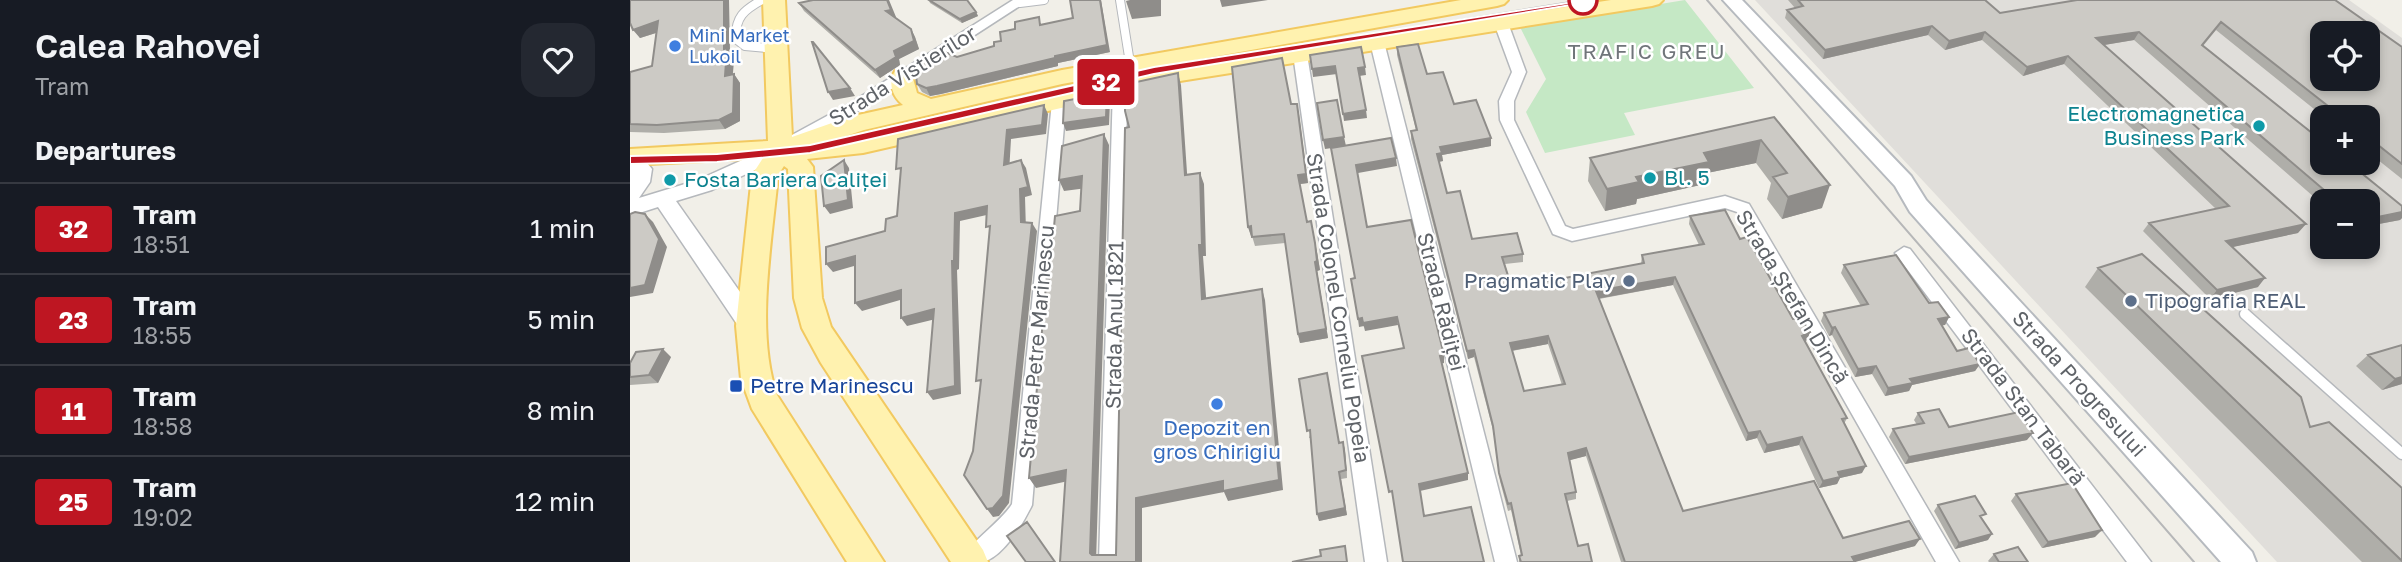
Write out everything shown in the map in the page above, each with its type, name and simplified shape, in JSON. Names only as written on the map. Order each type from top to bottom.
[{"type":"main road","points":[[774,0],[778,130],[782,149],[800,167],[808,298],[817,328],[832,355],[970,561]]},
{"type":"main road","points":[[867,562],[763,400],[756,379],[751,327],[765,175],[782,149],[858,123],[1130,63],[1437,5],[1497,0]]},
{"type":"main road","points":[[630,157],[782,149],[815,152],[863,145],[1120,87],[1300,54],[1652,0]]},
{"type":"main road","name":"Strada Progresului","points":[[1720,0],[1888,185],[1918,206]]},
{"type":"main road","name":"Strada Progresului","points":[[1732,0],[1903,181],[1918,206],[2241,562]]},
{"type":"main road","points":[[903,76],[902,88],[906,96],[931,107]]},
{"type":"street","name":"Strada Vistierilor","points":[[782,149],[1021,2]]},
{"type":"street","name":"Strada Ștefan Dincă","points":[[1501,23],[1520,69],[1519,78],[1505,100],[1507,120],[1559,230],[1572,235],[1725,202],[1743,208],[1948,562]]},
{"type":"street","name":"Strada Rădiței","points":[[1377,42],[1506,562]]},
{"type":"street","name":"Strada Colonel Corneliu Popeia","points":[[1300,54],[1376,562]]},
{"type":"street","name":"Strada Anul 1821","points":[[1110,562],[1120,87]]},
{"type":"street","name":"Strada Petre Marinescu","points":[[970,561],[1003,535],[1016,519],[1021,505],[1059,102]]},
{"type":"street","points":[[630,208],[722,178],[782,149]]},
{"type":"street","points":[[630,157],[642,169],[640,182],[630,194]]},
{"type":"street","points":[[663,198],[751,327]]},
{"type":"street","name":"Strada Stan Tabară","points":[[1903,253],[2140,562]]},
{"type":"lane","points":[[762,0],[738,16],[735,22],[736,39],[745,46],[776,49]]},
{"type":"lane","points":[[1021,2],[1044,0]]},
{"type":"lane","points":[[1120,0],[1130,63]]},
{"type":"lane","points":[[2245,314],[2402,454]]},
{"type":"shaded area","points":[[1755,0],[2349,0],[2378,21],[2310,21],[2310,91],[2380,91],[2380,22],[2402,38],[2402,562],[2277,562]]},
{"type":"green space","points":[[1685,0],[1754,88],[1624,113],[1635,135],[1545,153],[1526,112],[1546,79],[1520,27]]},
{"type":"building","points":[[630,0],[724,0],[724,49],[727,48],[725,76],[734,74],[733,113],[719,120],[657,125],[630,124],[630,72],[652,66],[658,21],[633,30],[630,23]]},
{"type":"building","points":[[813,0],[887,0],[891,10],[886,11],[911,29],[914,41],[894,51],[896,57],[875,70],[799,3]]},
{"type":"building","points":[[929,0],[967,0],[976,12],[960,19]]},
{"type":"building","points":[[1070,0],[1100,0],[1107,45],[937,86],[926,88],[917,84],[915,66],[940,50],[957,57],[994,46],[994,42],[1001,41],[1000,32],[1015,29],[1015,22],[1039,17],[1040,25],[1073,18]]},
{"type":"building","points":[[1798,0],[1985,0],[2000,13],[2077,0],[2335,0],[2365,21],[2310,21],[2310,91],[2380,91],[2380,32],[2402,47],[2402,164],[2380,147],[2380,105],[2327,105],[2221,22],[2202,45],[2310,131],[2310,175],[2364,175],[2402,206],[2402,212],[2380,217],[2380,189],[2323,189],[2139,32],[2096,38],[2306,224],[2226,241],[2265,278],[2217,290],[2149,223],[2229,206],[2068,56],[2027,67],[1985,32],[1949,41],[1932,26],[1825,50],[1787,10],[1803,6]]},
{"type":"building","points":[[813,42],[850,88],[828,92]]},
{"type":"building","points":[[1418,44],[1427,74],[1443,72],[1454,104],[1476,100],[1491,138],[1440,147],[1442,153],[1437,154],[1447,193],[1460,191],[1472,239],[1517,233],[1523,254],[1502,257],[1512,288],[1644,263],[1642,255],[1704,244],[1690,216],[1725,210],[1740,239],[1747,237],[1793,319],[1801,318],[1810,332],[1802,336],[1847,418],[1842,419],[1866,466],[1838,472],[1840,477],[1823,481],[1802,437],[1767,445],[1760,431],[1748,433],[1675,277],[1596,291],[1683,511],[1814,481],[1843,538],[1909,521],[1920,539],[1852,557],[1855,562],[1625,562],[1586,448],[1568,453],[1576,492],[1565,494],[1578,546],[1588,544],[1592,562],[1521,562],[1519,556],[1522,555],[1511,503],[1508,504],[1499,473],[1493,426],[1474,350],[1467,351],[1411,131],[1417,130],[1397,47]],"holes":[[[1548,336],[1565,384],[1524,391],[1510,343]]]},
{"type":"building","points":[[1361,47],[1365,67],[1358,68],[1366,110],[1343,114],[1335,66],[1312,69],[1310,55]]},
{"type":"building","points":[[1282,58],[1291,104],[1297,104],[1306,174],[1298,175],[1307,222],[1311,221],[1315,243],[1315,262],[1326,329],[1298,334],[1284,234],[1252,237],[1251,226],[1248,227],[1232,67]]},
{"type":"building","points":[[1178,73],[1185,175],[1200,173],[1202,245],[1199,245],[1202,299],[1262,289],[1279,480],[1223,491],[1223,481],[1136,498],[1136,562],[1060,562],[1066,470],[1029,478],[1047,274],[1049,281],[1055,216],[1080,211],[1082,176],[1059,180],[1062,146],[1104,134],[1090,553],[1116,555],[1125,128],[1129,127],[1125,111],[1125,93],[1127,84]]},
{"type":"building","points":[[1107,93],[1106,117],[1063,123],[1064,101]]},
{"type":"building","points":[[1337,100],[1344,137],[1323,140],[1317,103]]},
{"type":"building","points":[[1044,105],[1042,125],[1007,130],[1004,165],[1021,160],[1028,187],[1020,189],[1021,222],[1032,223],[1003,496],[993,508],[987,509],[964,475],[973,451],[981,380],[976,381],[990,226],[986,227],[987,206],[955,213],[952,261],[955,386],[927,392],[934,309],[901,318],[901,290],[855,303],[855,256],[826,264],[826,247],[885,231],[886,219],[897,216],[901,168],[896,169],[898,139]]},
{"type":"building","points":[[1774,117],[1830,185],[1788,197],[1773,177],[1787,173],[1761,140],[1704,153],[1709,162],[1636,177],[1639,182],[1607,189],[1590,158]]},
{"type":"building","points":[[1391,138],[1396,158],[1356,165],[1367,227],[1411,220],[1444,355],[1440,356],[1468,473],[1419,484],[1424,516],[1471,507],[1484,562],[1403,562],[1392,491],[1389,492],[1362,356],[1404,348],[1397,317],[1363,323],[1362,318],[1358,319],[1351,279],[1355,278],[1331,148]]},
{"type":"building","points":[[844,160],[848,200],[824,206],[821,176]]},
{"type":"building","points":[[630,214],[645,214],[659,239],[645,285],[630,288]]},
{"type":"building","points":[[2142,254],[2301,397],[2310,427],[2329,422],[2402,488],[2402,561],[2098,268]]},
{"type":"building","points":[[1896,255],[1929,303],[1938,302],[1949,317],[1938,319],[1957,351],[1969,348],[1980,364],[1910,379],[1913,383],[1888,388],[1876,366],[1858,369],[1835,327],[1832,328],[1824,313],[1868,304],[1844,265]]},
{"type":"building","points":[[2402,345],[2402,377],[2395,379],[2368,355]]},
{"type":"building","points":[[663,349],[649,375],[630,377],[630,363],[636,352]]},
{"type":"building","points":[[1327,373],[1339,443],[1343,442],[1346,470],[1339,472],[1345,508],[1317,514],[1310,430],[1307,431],[1299,379]]},
{"type":"building","points":[[1939,409],[1949,427],[2019,412],[2033,433],[1909,457],[1893,429],[1924,423],[1918,413]]},
{"type":"building","points":[[2072,483],[2102,530],[2048,542],[2016,494]]},
{"type":"building","points":[[1975,496],[1986,514],[1980,516],[1992,534],[1959,543],[1938,505]]},
{"type":"building","points":[[1027,522],[1055,562],[1026,562],[1007,536]]},
{"type":"building","points":[[1345,546],[1347,562],[1292,562],[1321,556],[1320,550]]},
{"type":"building","points":[[2018,547],[2028,562],[1999,562],[1994,554]]},
{"type":"tram line","points":[[630,160],[742,156],[810,149],[1154,70],[1583,0]]},
{"type":"tram line","name":"32","points":[[630,160],[717,158],[810,149],[1216,58],[1583,0]]},
{"type":"tram line","points":[[1707,0],[2194,562]]},
{"type":"place","name":"Mini Market Lukoil","points":[[675,46]]},
{"type":"place","name":"Electromagnetica Business Park","points":[[2259,126]]},
{"type":"place","name":"Bl. 5","points":[[1650,178]]},
{"type":"place","name":"Fosta Bariera Caliței","points":[[670,180]]},
{"type":"place","name":"Pragmatic Play","points":[[1629,281]]},
{"type":"place","name":"Tipografia REAL","points":[[2131,301]]},
{"type":"place","name":"Petre Marinescu","points":[[736,386]]},
{"type":"place","name":"Depozit en gros Chirigiu","points":[[1217,404]]},
{"type":"district","name":"TRAFIC GREU","points":[[1647,52]]}]
